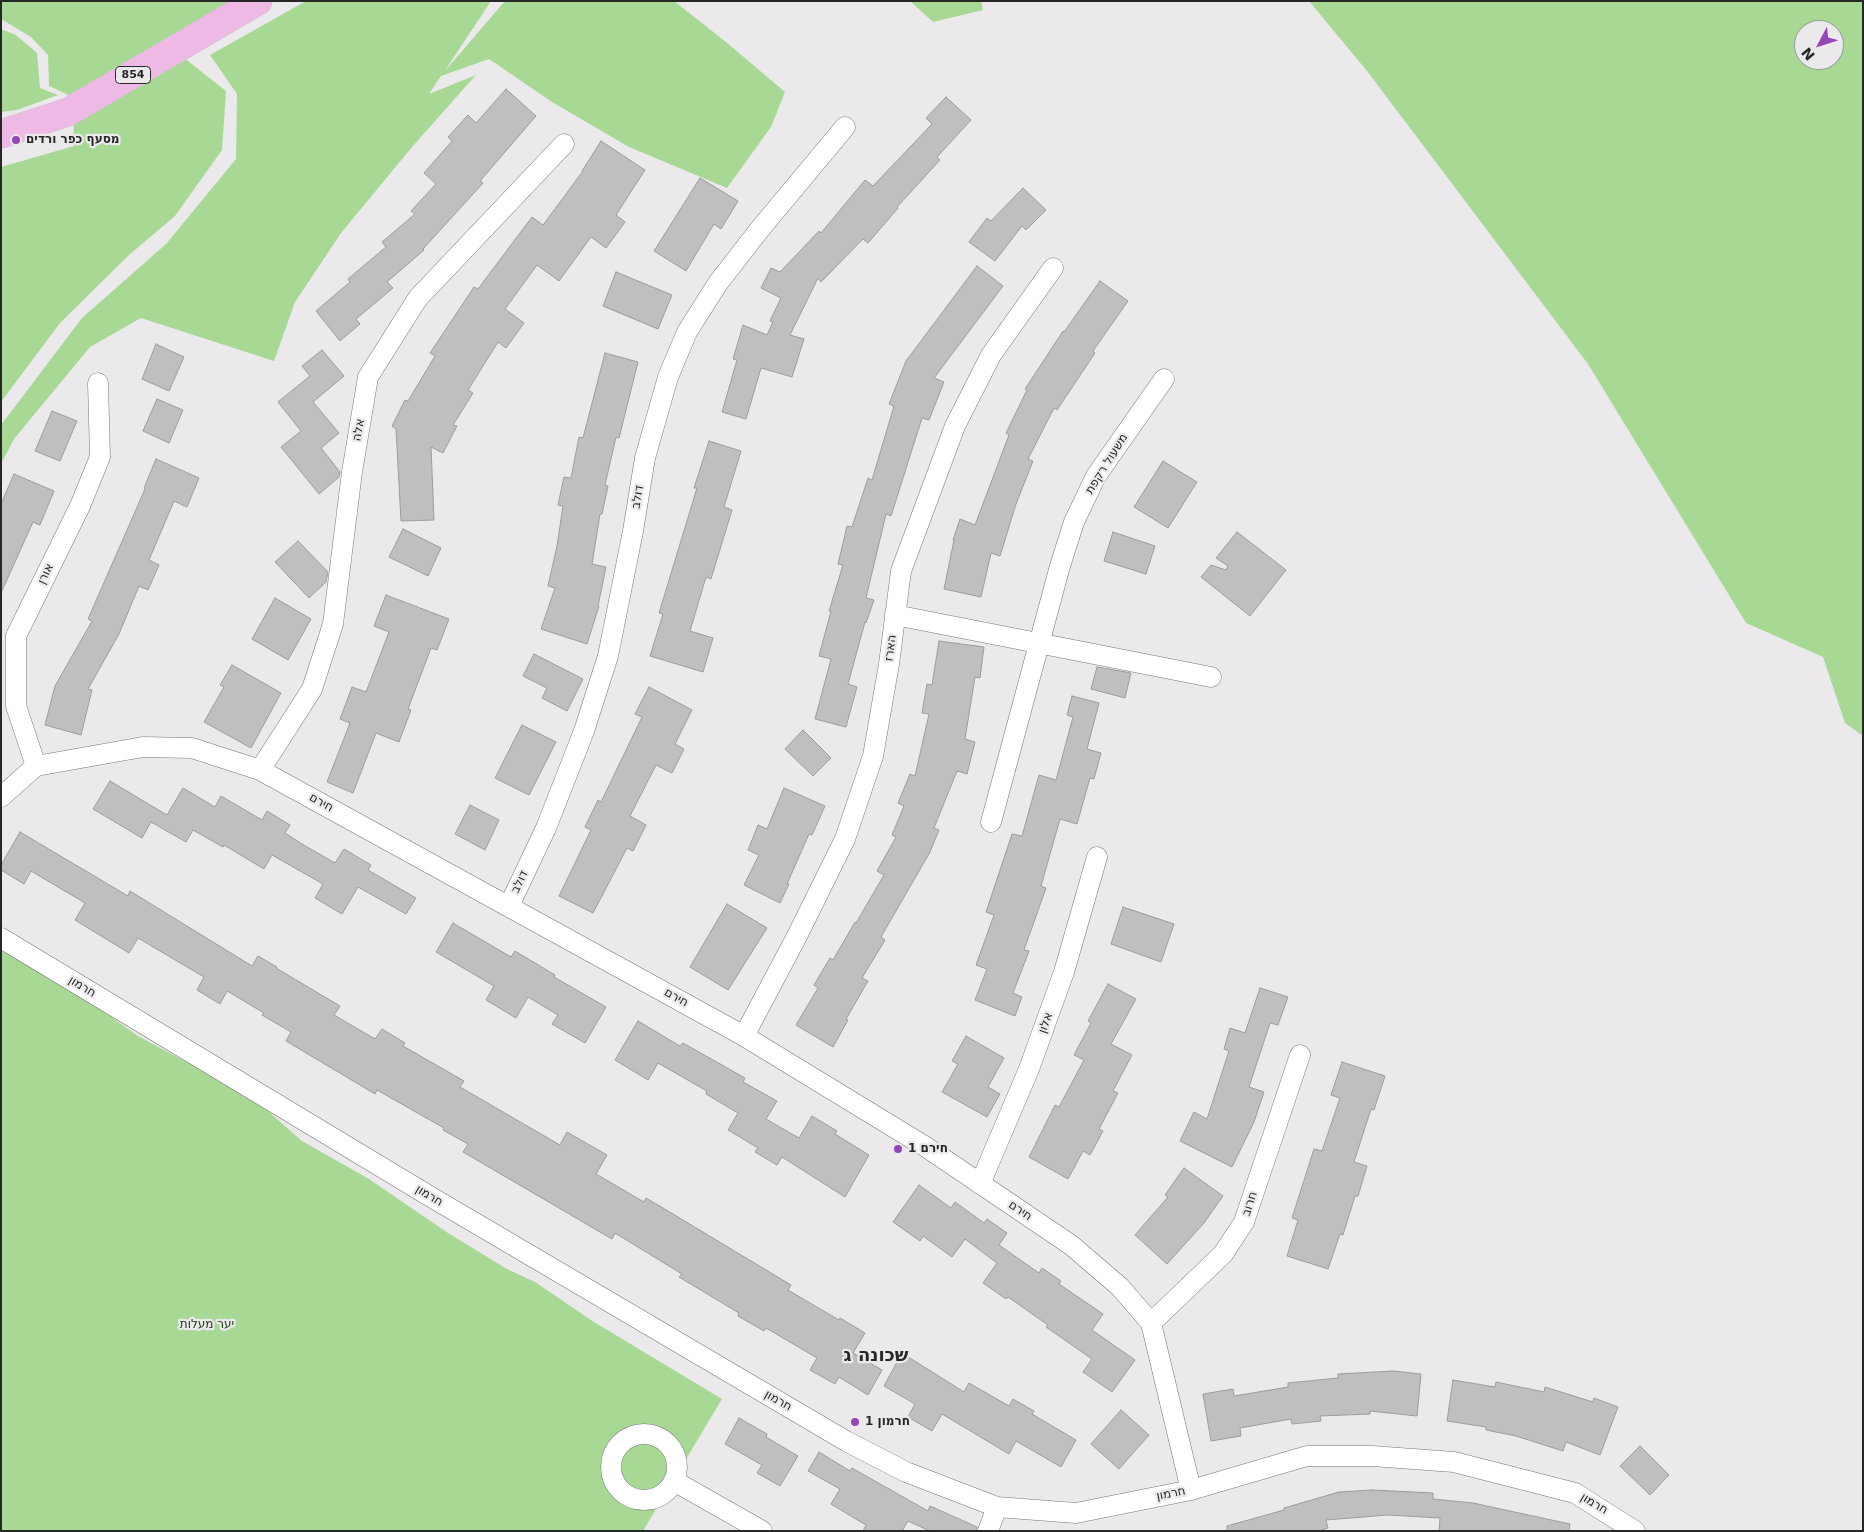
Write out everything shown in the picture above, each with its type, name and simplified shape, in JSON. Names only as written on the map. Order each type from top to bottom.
[{"type":"main road","name":"854","points":[[1,134],[68,112],[258,1]]},
{"type":"street","name":"דולב","points":[[509,906],[546,828],[584,731],[608,656],[645,458],[668,377],[687,332],[718,284],[760,229],[845,127]]},
{"type":"street","name":"אלה","points":[[260,770],[312,689],[333,624],[352,472],[368,378],[418,298],[564,144]]},
{"type":"street","name":"הארז","points":[[744,1036],[797,936],[845,839],[872,756],[889,664],[901,571],[955,426],[991,356],[1053,268]]},
{"type":"street","name":"משעול רקפת","points":[[991,822],[1074,522],[1096,476],[1164,379]]},
{"type":"street","name":"אורן","points":[[36,766],[16,706],[16,636],[80,506],[100,456],[98,383]]},
{"type":"street","points":[[895,615],[1211,677]]},
{"type":"street","name":"חירם","points":[[36,766],[143,747],[192,748],[260,770],[744,1036],[926,1147],[1071,1245],[1120,1287],[1151,1323],[1191,1490]]},
{"type":"street","points":[[1,797],[36,766]]},
{"type":"street","name":"אלון","points":[[980,1184],[1029,1069],[1064,972],[1097,857]]},
{"type":"street","name":"חרמון","points":[[1,938],[431,1197],[846,1441],[906,1472],[998,1507],[1076,1513],[1191,1490],[1307,1456],[1372,1456],[1454,1462],[1575,1493],[1624,1528]]},
{"type":"street","name":"חרוב","points":[[1151,1323],[1223,1254],[1244,1222],[1300,1055]]},
{"type":"street","points":[[674,1481],[762,1531]]},
{"type":"street","points":[[988,1531],[998,1507]]},
{"type":"green space","points":[[1,1],[235,1],[165,43],[226,91],[222,150],[175,216],[129,255],[60,323],[1,402],[1,167],[74,146],[73,97],[49,86],[48,55],[31,37],[1,19]]},
{"type":"green space","points":[[306,1],[491,1],[444,72],[505,1],[674,1],[785,92],[771,127],[727,188],[629,147],[552,102],[489,59],[441,76],[429,94],[476,75],[412,147],[341,233],[295,302],[274,361],[141,318],[90,347],[14,439],[1,464],[1,425],[82,318],[166,244],[236,159],[237,94],[210,55]]},
{"type":"green space","points":[[910,1],[981,1],[983,10],[933,22]]},
{"type":"green space","points":[[1309,1],[1863,1],[1863,736],[1845,723],[1823,657],[1746,623],[1588,364],[1367,71]]},
{"type":"green space","points":[[1,29],[16,35],[37,53],[40,88],[58,95],[17,110],[1,112]]},
{"type":"green space","name":"יער מעלות","points":[[1,952],[24,955],[138,1036],[253,1098],[302,1141],[369,1179],[448,1233],[507,1269],[535,1282],[594,1322],[722,1399],[643,1531],[1,1531]]},
{"type":"building","points":[[506,89],[536,116],[480,181],[483,183],[424,250],[387,282],[393,288],[356,319],[360,324],[340,341],[316,311],[350,282],[348,279],[386,247],[382,242],[415,214],[411,211],[436,184],[424,173],[452,141],[448,137],[468,115],[476,123]]},
{"type":"building","points":[[946,97],[971,120],[937,157],[940,160],[897,207],[868,243],[863,239],[821,282],[818,278],[790,335],[804,339],[792,377],[761,368],[746,419],[722,412],[737,360],[733,359],[743,325],[767,335],[773,322],[770,321],[781,298],[761,288],[771,268],[780,272],[819,231],[821,233],[865,180],[873,186],[932,124],[926,118]]},
{"type":"building","points":[[601,141],[645,170],[616,215],[625,222],[606,248],[591,237],[559,281],[537,265],[505,309],[524,323],[506,348],[498,342],[468,390],[473,393],[453,425],[457,426],[443,453],[431,447],[434,520],[401,521],[396,429],[392,426],[405,400],[408,401],[435,356],[430,353],[474,287],[478,289],[532,217],[543,225],[583,171]]},
{"type":"building","points":[[700,178],[738,201],[721,229],[714,224],[686,271],[654,251]]},
{"type":"building","points":[[1023,188],[1046,210],[1026,230],[1022,226],[995,261],[969,242],[987,218],[991,221]]},
{"type":"building","points":[[977,266],[1003,286],[934,378],[944,382],[929,420],[922,418],[891,516],[886,514],[866,598],[874,600],[865,622],[848,684],[857,687],[846,727],[815,719],[831,659],[819,656],[831,611],[829,611],[843,565],[838,564],[847,526],[852,527],[868,478],[872,480],[894,406],[889,404],[906,361]]},
{"type":"building","points":[[616,272],[672,295],[658,329],[603,306]]},
{"type":"building","points":[[1100,281],[1128,301],[1093,351],[1095,353],[1057,410],[1054,408],[1028,459],[1033,461],[1016,504],[1000,556],[991,553],[981,597],[944,589],[953,540],[960,519],[975,525],[1009,435],[1006,433],[1027,390],[1025,389],[1063,331]]},
{"type":"building","points":[[156,344],[184,357],[169,391],[142,379]]},
{"type":"building","points":[[322,350],[344,376],[313,402],[339,433],[321,448],[340,472],[339,477],[319,494],[281,447],[301,431],[278,402],[310,376],[302,366]]},
{"type":"building","points":[[605,353],[638,362],[619,438],[616,437],[605,485],[608,486],[602,514],[600,514],[592,564],[606,567],[599,606],[587,644],[541,629],[555,588],[548,586],[563,506],[558,505],[564,477],[571,478],[579,437],[583,438]]},
{"type":"building","points":[[157,399],[183,410],[169,443],[143,431]]},
{"type":"building","points":[[52,411],[77,421],[60,461],[35,451]]},
{"type":"building","points":[[709,441],[741,451],[724,507],[732,510],[711,579],[706,577],[690,631],[713,638],[703,672],[650,656],[663,614],[659,613],[697,488],[694,488]]},
{"type":"building","points":[[156,459],[199,478],[187,507],[174,501],[149,560],[159,565],[148,590],[139,586],[119,634],[88,689],[92,690],[81,735],[45,725],[55,686],[92,621],[88,619],[145,489]]},
{"type":"building","points":[[1163,461],[1197,482],[1168,528],[1134,507]]},
{"type":"building","points":[[14,474],[54,491],[40,525],[33,522],[1,593],[1,504]]},
{"type":"building","points":[[403,529],[441,548],[428,576],[389,557]]},
{"type":"building","points":[[1113,532],[1155,546],[1146,574],[1104,561]]},
{"type":"building","points":[[1237,532],[1286,570],[1250,616],[1201,577],[1211,565],[1226,570],[1228,566],[1216,558]]},
{"type":"building","points":[[298,541],[328,572],[326,582],[309,598],[275,562]]},
{"type":"building","points":[[386,595],[449,619],[437,650],[431,648],[408,709],[411,710],[399,742],[376,733],[353,793],[327,782],[350,723],[340,719],[352,687],[366,692],[389,632],[374,626]]},
{"type":"building","points":[[275,598],[311,619],[288,660],[252,639]]},
{"type":"building","points":[[939,641],[984,647],[980,678],[975,677],[965,739],[975,742],[967,774],[957,771],[934,828],[939,830],[930,852],[881,937],[885,940],[862,978],[868,981],[846,1019],[848,1020],[833,1047],[796,1025],[818,988],[814,985],[830,958],[833,960],[884,875],[877,871],[896,837],[892,835],[904,806],[898,803],[910,774],[915,776],[929,714],[922,713],[927,684],[932,685]]},
{"type":"building","points":[[534,654],[583,679],[567,711],[542,698],[547,688],[523,676]]},
{"type":"building","points":[[232,665],[281,693],[251,748],[204,722],[224,687],[220,685]]},
{"type":"building","points":[[1097,667],[1131,673],[1125,698],[1091,689]]},
{"type":"building","points":[[649,687],[692,710],[675,744],[684,749],[672,773],[656,765],[630,816],[646,825],[633,851],[627,848],[593,913],[559,896],[591,830],[585,827],[598,800],[601,802],[642,717],[635,714]]},
{"type":"building","points":[[1072,696],[1099,703],[1087,749],[1101,753],[1094,779],[1090,778],[1077,824],[1060,819],[1041,886],[1046,888],[1024,950],[1029,951],[1013,993],[1022,997],[1015,1016],[975,1000],[987,969],[976,965],[994,915],[986,912],[1012,834],[1022,836],[1039,775],[1056,780],[1073,717],[1067,715]]},
{"type":"building","points":[[522,725],[556,742],[529,795],[495,778]]},
{"type":"building","points":[[803,730],[831,758],[813,776],[785,749]]},
{"type":"building","points":[[110,781],[167,815],[183,788],[215,807],[221,796],[262,820],[267,811],[290,825],[285,833],[302,844],[335,863],[344,849],[371,865],[368,870],[416,898],[406,914],[358,887],[342,914],[315,898],[323,884],[272,855],[264,869],[224,845],[223,847],[193,830],[186,842],[151,822],[142,838],[93,809]]},
{"type":"building","points":[[784,788],[825,806],[812,835],[809,834],[780,903],[744,885],[759,855],[748,850],[758,825],[767,829]]},
{"type":"building","points":[[470,805],[499,820],[485,850],[455,834]]},
{"type":"building","points":[[20,832],[128,896],[130,891],[252,966],[258,956],[277,967],[340,1006],[334,1015],[375,1039],[382,1029],[405,1043],[403,1046],[464,1081],[460,1087],[560,1145],[567,1132],[607,1155],[596,1174],[644,1202],[646,1198],[668,1211],[791,1285],[788,1290],[865,1333],[853,1353],[882,1370],[868,1395],[839,1377],[835,1384],[810,1370],[817,1358],[766,1328],[764,1331],[738,1316],[739,1313],[679,1277],[682,1274],[615,1233],[612,1239],[463,1152],[468,1144],[443,1130],[444,1128],[377,1090],[375,1094],[286,1041],[291,1032],[262,1015],[264,1013],[227,991],[220,1004],[197,990],[204,977],[138,938],[129,953],[75,920],[85,903],[31,871],[24,884],[1,870],[1,865]]},
{"type":"building","points":[[727,904],[767,928],[728,990],[690,967]]},
{"type":"building","points":[[1123,907],[1174,924],[1161,962],[1111,944]]},
{"type":"building","points":[[453,923],[511,957],[515,951],[555,975],[554,977],[606,1007],[585,1043],[552,1024],[558,1015],[528,997],[516,1018],[486,1000],[494,986],[436,952]]},
{"type":"building","points":[[1108,984],[1136,999],[1111,1044],[1132,1055],[1113,1091],[1118,1093],[1099,1129],[1103,1131],[1090,1155],[1083,1151],[1068,1179],[1029,1157],[1055,1105],[1059,1107],[1084,1060],[1074,1055],[1091,1023],[1088,1021]]},
{"type":"building","points":[[1260,988],[1288,997],[1278,1025],[1270,1023],[1249,1087],[1264,1092],[1254,1122],[1232,1167],[1180,1141],[1194,1112],[1207,1119],[1229,1051],[1224,1049],[1230,1028],[1245,1033]]},
{"type":"building","points":[[638,1021],[680,1046],[683,1043],[745,1078],[743,1082],[777,1101],[766,1119],[799,1138],[812,1116],[837,1131],[835,1134],[869,1155],[845,1197],[782,1157],[777,1165],[755,1152],[758,1148],[728,1130],[738,1113],[706,1094],[707,1091],[658,1063],[648,1080],[615,1060]]},
{"type":"building","points":[[966,1036],[1004,1058],[988,1087],[1000,1094],[987,1117],[942,1092],[958,1064],[952,1061]]},
{"type":"building","points":[[1342,1062],[1385,1076],[1374,1110],[1371,1109],[1354,1162],[1367,1166],[1358,1196],[1355,1196],[1343,1235],[1340,1234],[1328,1269],[1287,1256],[1298,1220],[1292,1218],[1314,1149],[1322,1151],[1340,1098],[1331,1095]]},
{"type":"building","points":[[1184,1168],[1223,1196],[1204,1223],[1167,1264],[1135,1235],[1168,1197],[1165,1195]]},
{"type":"building","points":[[919,1185],[951,1208],[955,1202],[984,1223],[987,1219],[1007,1233],[999,1245],[1039,1273],[1042,1268],[1061,1281],[1059,1284],[1103,1314],[1092,1330],[1135,1360],[1112,1392],[1083,1372],[1092,1359],[1046,1327],[1048,1325],[1008,1297],[1006,1299],[983,1283],[997,1263],[965,1239],[952,1257],[923,1236],[920,1241],[893,1222]]},
{"type":"building","points":[[902,1353],[964,1392],[969,1383],[1009,1406],[1013,1399],[1034,1411],[1032,1414],[1076,1440],[1061,1467],[1016,1441],[1009,1454],[942,1414],[932,1431],[908,1417],[915,1404],[884,1386]]},
{"type":"building","points":[[1393,1371],[1421,1374],[1417,1416],[1370,1411],[1370,1414],[1320,1416],[1321,1421],[1292,1424],[1291,1419],[1240,1428],[1241,1436],[1211,1441],[1203,1394],[1233,1389],[1234,1396],[1288,1387],[1288,1383],[1338,1378],[1338,1374]]},
{"type":"building","points":[[1453,1380],[1495,1387],[1496,1382],[1544,1392],[1545,1387],[1593,1402],[1594,1398],[1618,1407],[1600,1455],[1566,1442],[1563,1451],[1516,1436],[1486,1430],[1486,1427],[1447,1421]]},
{"type":"building","points":[[1121,1410],[1149,1435],[1119,1469],[1091,1444]]},
{"type":"building","points":[[739,1418],[767,1434],[766,1437],[798,1456],[780,1486],[757,1473],[762,1465],[725,1444]]},
{"type":"building","points":[[1640,1446],[1669,1475],[1650,1495],[1620,1466]]},
{"type":"building","points":[[819,1452],[850,1471],[852,1468],[928,1511],[930,1506],[977,1527],[976,1531],[930,1531],[908,1521],[902,1531],[863,1531],[866,1525],[831,1504],[840,1489],[808,1471]]},
{"type":"building","points":[[1372,1490],[1433,1493],[1433,1499],[1473,1503],[1570,1524],[1569,1531],[1439,1531],[1440,1518],[1388,1515],[1326,1520],[1328,1528],[1319,1531],[1227,1531],[1227,1526],[1339,1492]]},
{"type":"place","name":"מסעף כפר ורדים","points":[[16,140]]},
{"type":"place","name":"חירם 1","points":[[898,1149]]},
{"type":"place","name":"חרמון 1","points":[[855,1422]]},
{"type":"district","name":"שכונה ג","points":[[876,1356]]}]
